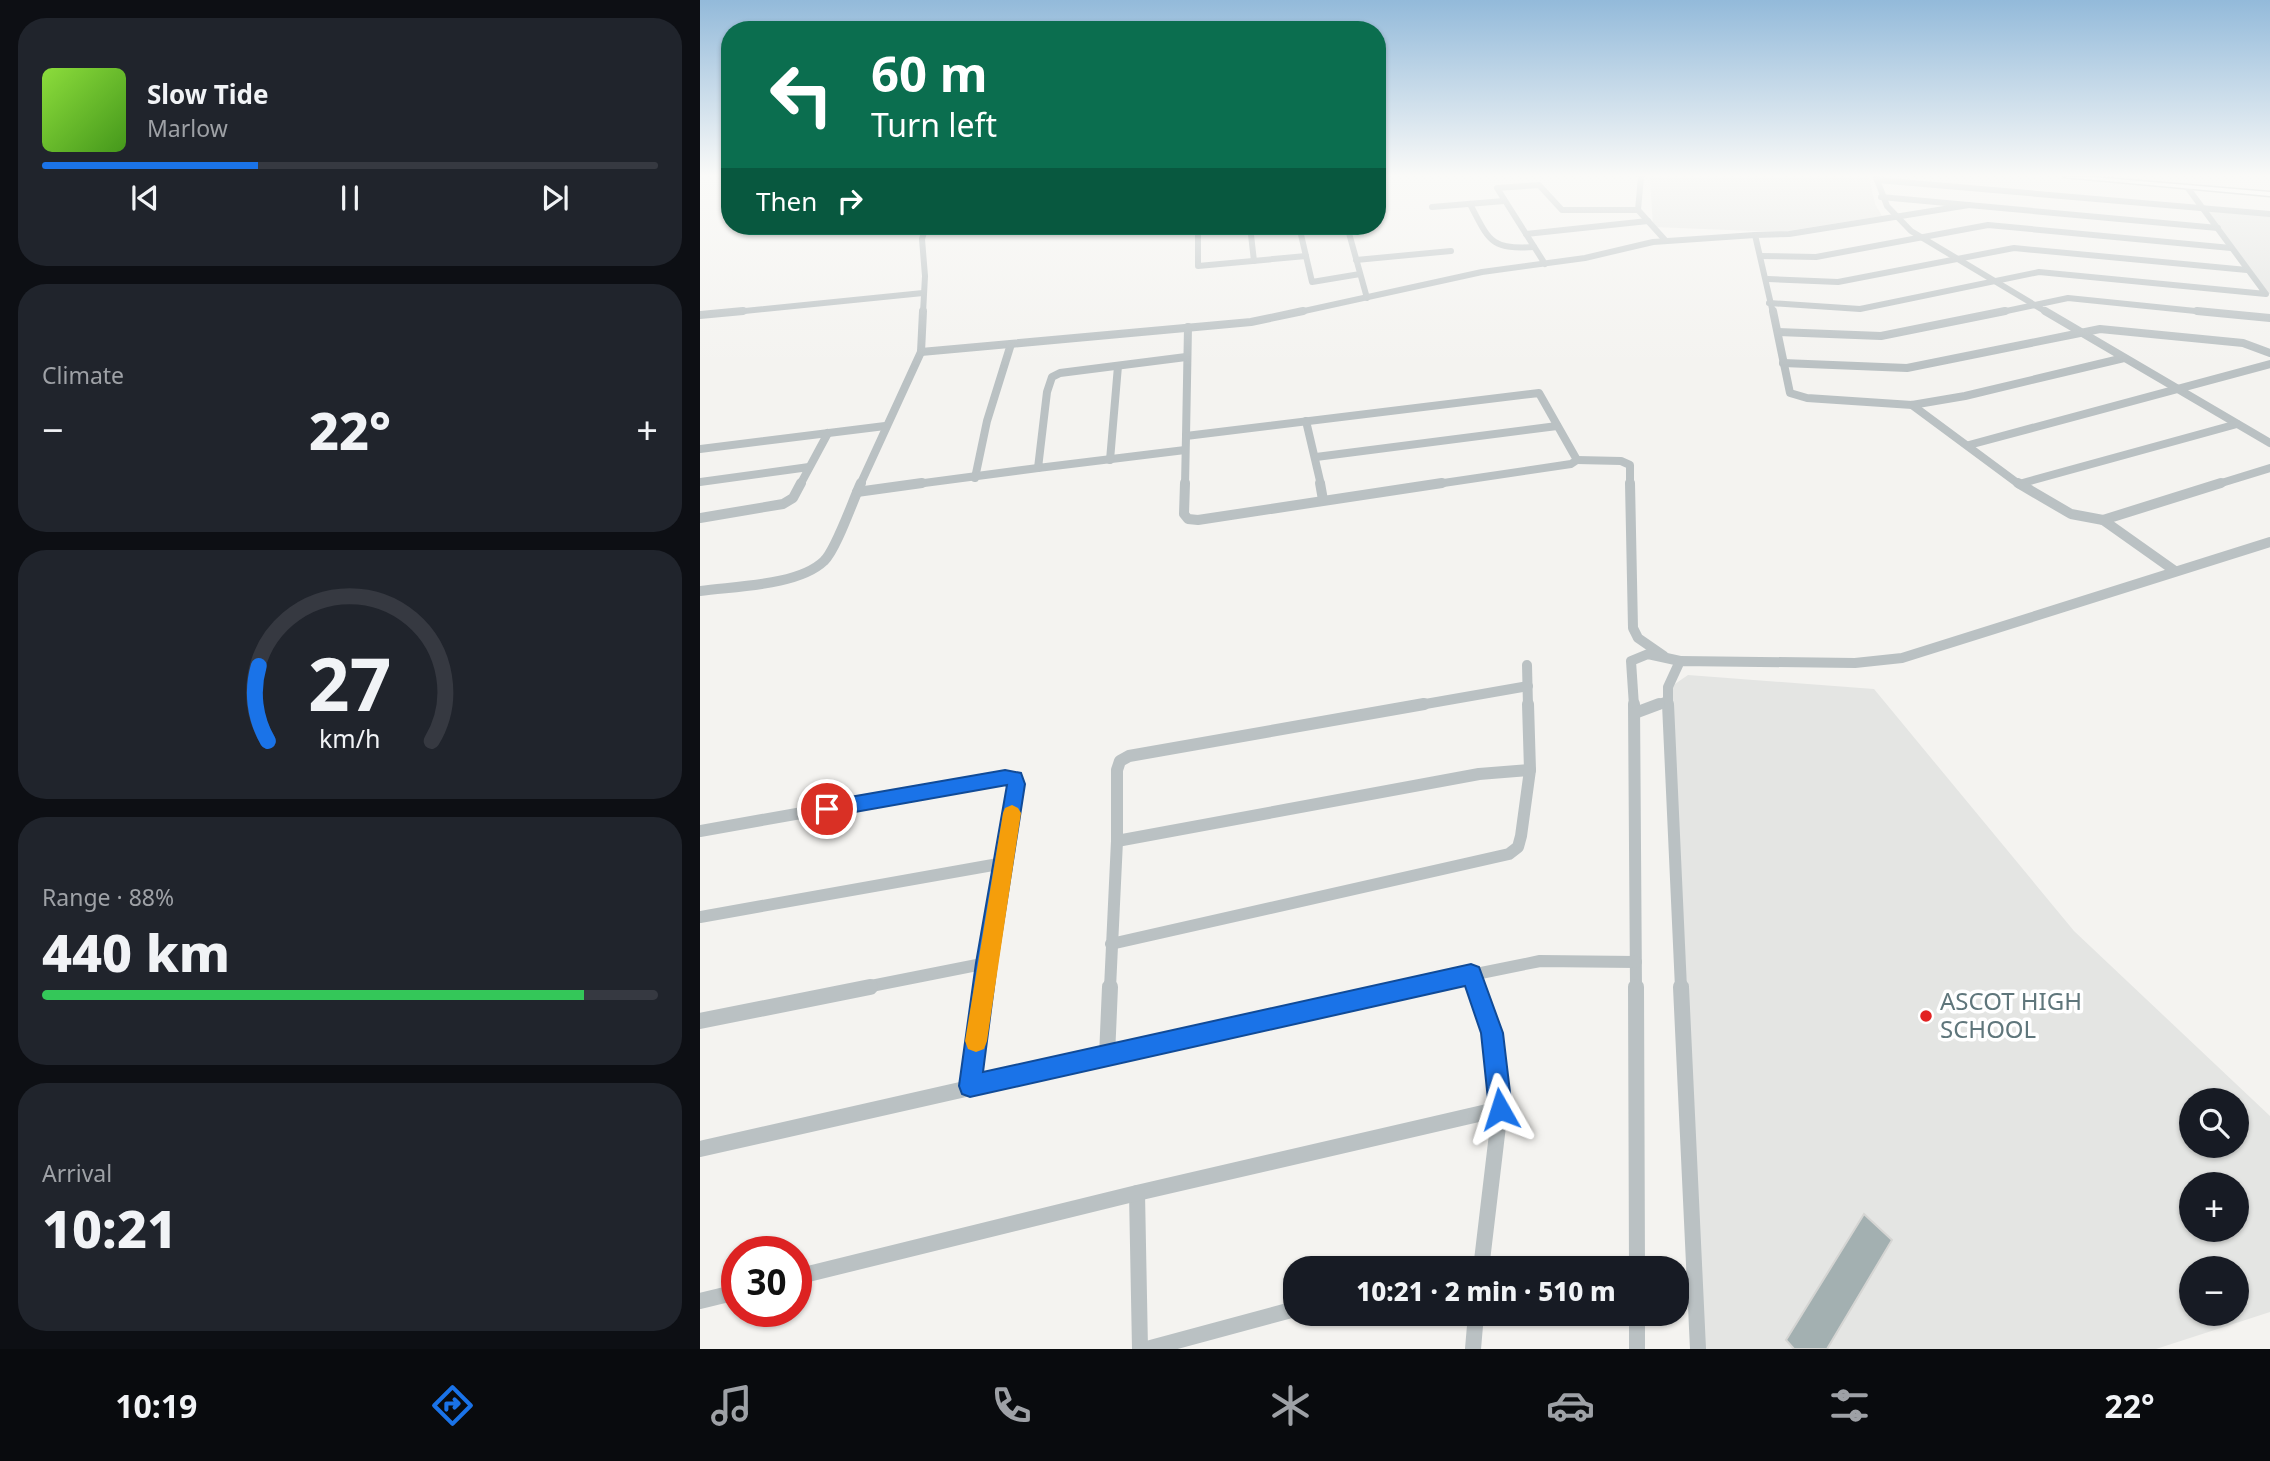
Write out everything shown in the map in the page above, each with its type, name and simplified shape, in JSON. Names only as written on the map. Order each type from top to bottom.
[{"type":"street","points":[[700,591],[800,575],[817,568],[826,560],[921,352],[926,276],[922,240]]},
{"type":"street","points":[[1198,240],[1198,266],[1306,256]]},
{"type":"street","points":[[1252,240],[1254,261]]},
{"type":"street","points":[[1302,240],[1312,282],[1360,274]]},
{"type":"street","points":[[1351,240],[1367,298]]},
{"type":"street","points":[[1491,240],[1495,247],[1504,250],[1534,247]]},
{"type":"street","points":[[1530,240],[1545,264]]},
{"type":"street","points":[[921,352],[1270,319],[1482,272],[1545,264],[1665,240]]},
{"type":"street","points":[[1756,240],[1768,279],[1769,303],[1778,332],[1790,393],[1795,396],[1912,405],[1965,396],[2124,358]]},
{"type":"street","points":[[1761,256],[1812,258],[1910,240]]},
{"type":"street","points":[[1924,240],[2270,443]]},
{"type":"street","points":[[2147,240],[2231,248]]},
{"type":"street","points":[[2226,240],[2268,296]]},
{"type":"street","points":[[1768,279],[1838,282],[2014,248],[2247,270]]},
{"type":"street","points":[[1356,260],[1451,251]]},
{"type":"street","points":[[1769,303],[1860,309],[1992,280],[2042,272],[2268,296]]},
{"type":"street","points":[[700,315],[923,293]]},
{"type":"street","points":[[1778,332],[1881,336],[2068,298],[2270,318]]},
{"type":"street","points":[[1188,327],[1185,357],[1184,514],[1188,519],[1198,520],[1571,464],[1577,460],[1621,461],[1630,465],[1633,628],[1638,638],[1664,656]]},
{"type":"street","points":[[1783,363],[1907,368],[2078,331],[2108,329],[2243,343],[2270,353]]},
{"type":"street","points":[[975,478],[987,421],[1011,344]]},
{"type":"street","points":[[1038,468],[1050,379],[1060,373],[1185,357]]},
{"type":"street","points":[[1969,445],[2270,364]]},
{"type":"street","points":[[1110,460],[1118,366]]},
{"type":"street","points":[[1185,436],[1534,392],[1542,395],[1577,460]]},
{"type":"street","points":[[1912,405],[2019,484],[2063,511],[2079,517],[2103,520],[2270,468]]},
{"type":"street","points":[[1306,421],[1316,457],[1323,500]]},
{"type":"street","points":[[2019,484],[2237,424]]},
{"type":"street","points":[[700,449],[885,426]]},
{"type":"street","points":[[1316,457],[1557,426]]},
{"type":"street","points":[[700,518],[783,504],[793,498],[828,433]]},
{"type":"street","points":[[857,492],[1185,450]]},
{"type":"street","points":[[700,482],[809,467]]},
{"type":"street","points":[[2103,520],[2175,571]]},
{"type":"street","points":[[1637,1256],[1635,713],[1631,661],[1638,655],[1664,656],[1680,661],[1881,662],[1924,651],[2270,542]]},
{"type":"street","points":[[1680,661],[1668,687],[1668,701],[1698,1349]]},
{"type":"street","points":[[1111,944],[1509,854],[1518,847],[1521,836],[1530,770],[1527,665]]},
{"type":"street","points":[[1107,1056],[1117,841],[1117,770],[1121,761],[1129,757],[1528,687]]},
{"type":"street","points":[[1635,713],[1668,701]]},
{"type":"street","points":[[1117,841],[1479,774],[1530,770]]},
{"type":"street","points":[[700,831],[1005,777],[1014,779],[1016,784],[986,963],[970,1086]]},
{"type":"street","points":[[700,917],[1004,863]]},
{"type":"street","points":[[700,1149],[1471,974],[1540,961],[1636,962]]},
{"type":"street","points":[[700,1021],[986,963]]},
{"type":"street","points":[[1471,974],[1492,1033],[1500,1109],[1483,1256]]},
{"type":"street","points":[[812,1273],[1137,1193],[1500,1109]]},
{"type":"street","points":[[1137,1193],[1140,1349]]},
{"type":"street","points":[[700,1301],[721,1296]]},
{"type":"street","points":[[1147,1349],[1283,1312]]},
{"type":"street","points":[[1473,1349],[1475,1326]]},
{"type":"street","points":[[1637,1326],[1637,1349]]},
{"type":"shaded area","points":[[2229,240],[2270,240],[2269,294]]},
{"type":"shaded area","name":"ASCOT HIGH SCHOOL","points":[[1688,675],[1874,689],[2074,931],[2240,1088],[2179,1088],[2179,1158],[2249,1158],[2249,1096],[2270,1116],[2270,1312],[2249,1319],[2249,1256],[2179,1256],[2179,1326],[2227,1326],[2156,1349],[1704,1349],[1672,686]]},
{"type":"building","points":[[1864,1214],[1892,1240],[1827,1349],[1794,1349],[1786,1340]]},
{"type":"slow traffic","points":[[976,1041],[986,963],[1012,813]]},
{"type":"place","name":"ASCOT HIGH SCHOOL","points":[[1926,1016]]},
{"type":"route","points":[[827,809],[1005,777],[1014,779],[1016,784],[986,963],[970,1086],[1471,974],[1483,1001],[1492,1033],[1500,1109]]}]
